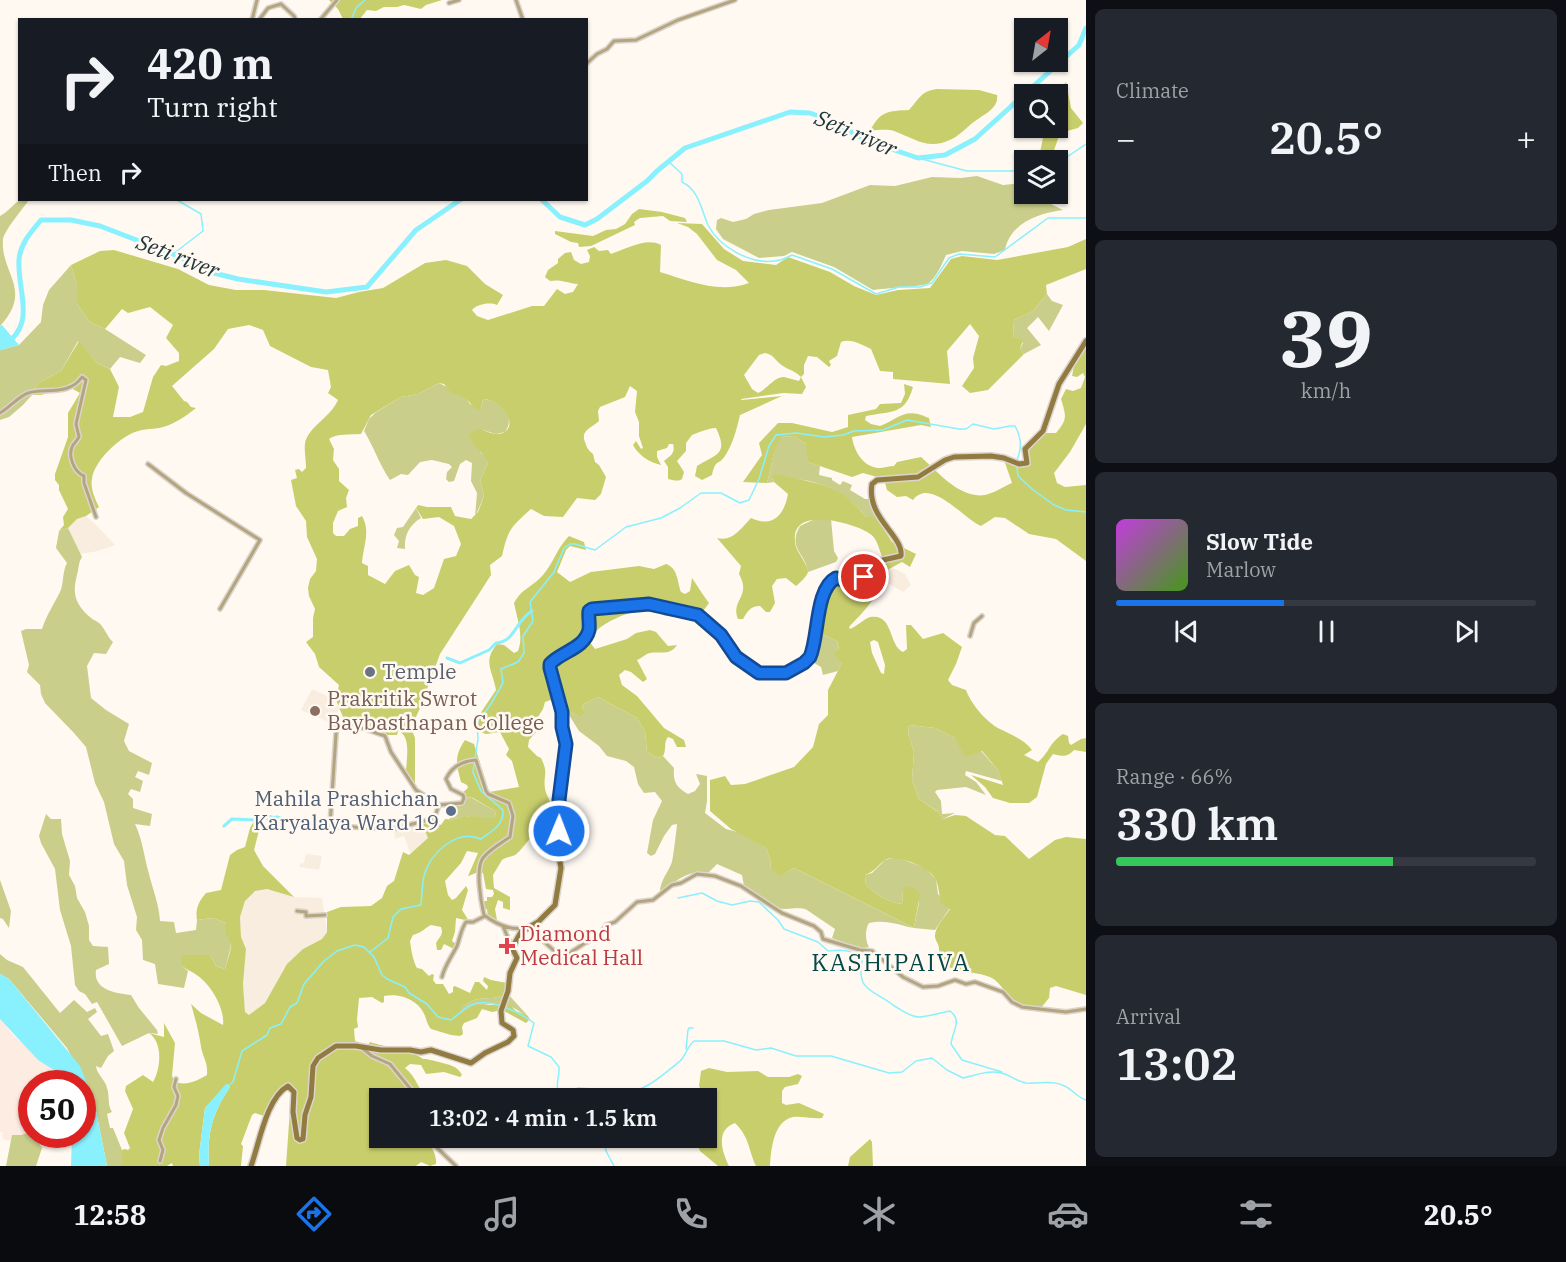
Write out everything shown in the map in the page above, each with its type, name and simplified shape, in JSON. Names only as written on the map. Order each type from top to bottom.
[{"type":"main road","points":[[251,1166],[261,1129],[282,1089],[290,1087],[294,1092],[293,1108],[296,1131],[298,1139],[302,1140],[315,1062],[336,1046],[410,1050],[421,1053],[431,1050],[471,1063],[508,1042],[514,1036],[513,1030],[502,1023],[501,1011],[508,991],[510,973],[517,958],[512,948],[520,933],[538,922],[555,905],[559,891],[561,868],[553,838],[563,826],[559,800],[566,744],[562,727],[562,712],[550,664],[575,648],[584,639],[589,627],[589,611],[649,604],[692,613],[701,617],[710,628],[721,635],[736,657],[750,669],[759,673],[786,673],[810,657],[824,593],[830,582],[836,578],[853,581],[864,577],[883,560],[901,556],[899,545],[877,513],[871,490],[874,481],[918,477],[954,457],[991,456],[1019,464],[1027,462],[1025,449],[1043,431],[1057,388],[1086,340]]},
{"type":"street","points":[[252,18],[257,0]]},
{"type":"street","points":[[322,18],[337,0]]},
{"type":"street","points":[[449,3],[459,0]]},
{"type":"street","points":[[516,0],[522,18]]},
{"type":"street","points":[[588,62],[614,41],[636,40],[678,20],[735,0]]},
{"type":"street","points":[[260,18],[268,8],[281,4],[295,18]]},
{"type":"street","points":[[0,412],[27,394],[61,390],[78,383],[82,377],[86,380],[76,424],[79,437],[71,447],[71,454],[73,464],[79,474],[84,476],[84,483],[96,517]]},
{"type":"street","points":[[148,464],[186,493],[260,540],[220,609]]},
{"type":"street","points":[[970,636],[975,623],[982,616]]},
{"type":"street","points":[[439,805],[432,819],[396,828],[330,826],[337,719],[385,736],[391,752],[416,790],[439,805],[463,801],[462,795],[451,789],[446,779],[459,764],[474,760],[488,794],[509,803],[513,816],[510,837],[484,856],[478,868],[485,916]]},
{"type":"street","points":[[485,916],[514,929],[528,927],[562,958],[599,937],[606,925],[615,922],[637,902],[653,900],[672,885],[681,883],[691,876],[705,874],[741,886],[782,913],[814,926],[821,932],[823,939],[860,950],[872,951],[903,977],[918,986],[938,986],[956,980],[966,984],[975,982],[1003,992],[1012,1002],[1022,1007],[1066,1012],[1086,1009]]},
{"type":"street","points":[[297,911],[306,912],[306,916],[325,915]]},
{"type":"street","points":[[442,977],[457,946],[463,926],[466,922],[473,922],[485,916]]},
{"type":"street","points":[[502,925],[512,948]]},
{"type":"street","points":[[361,1047],[372,1056],[390,1064],[410,1088]]},
{"type":"street","points":[[160,1161],[163,1150],[159,1140],[176,1105],[178,1095],[174,1087],[176,1079]]},
{"type":"street","points":[[437,1148],[456,1166]]},
{"type":"shaded area","points":[[86,516],[115,545],[80,554],[68,528],[77,519]]},
{"type":"shaded area","points":[[891,569],[905,574],[911,585],[903,592],[883,580],[882,573]]},
{"type":"shaded area","points":[[312,689],[329,697],[339,708],[333,724],[301,710]]},
{"type":"shaded area","points":[[422,823],[429,838],[410,853],[404,836],[395,839],[394,831]]},
{"type":"shaded area","points":[[306,854],[322,856],[319,870],[299,867],[304,863]]},
{"type":"shaded area","points":[[267,889],[294,897],[322,898],[327,931],[322,939],[303,949],[265,1003],[249,1015],[245,1012],[243,984],[246,949],[241,937],[240,917],[245,901],[255,890]]},
{"type":"shaded area","points":[[0,1019],[14,1036],[54,1070],[18,1070],[18,1135],[13,1135],[11,1141],[2,1139],[3,1133],[0,1132]]},
{"type":"green space","points":[[329,0],[442,0],[421,9],[404,5],[384,7],[376,11],[367,10],[361,18],[342,18],[338,9]]},
{"type":"green space","points":[[937,89],[979,90],[997,95],[997,99],[988,112],[956,137],[944,142],[922,143],[891,130],[870,131],[877,119],[885,113],[909,110],[924,94]]},
{"type":"green space","points":[[1068,92],[1071,108],[1083,123],[1078,128],[1068,131]]},
{"type":"green space","points":[[1043,138],[1058,138],[1054,150],[1040,150]]},
{"type":"green space","points":[[977,176],[1003,185],[1014,184],[1014,204],[1051,204],[1063,210],[1035,217],[1019,226],[1008,241],[1005,250],[994,254],[962,251],[946,255],[939,270],[929,283],[873,290],[834,267],[792,252],[784,256],[759,258],[723,239],[716,229],[717,220],[721,218],[733,222],[769,210],[822,203],[870,185],[895,186],[932,177]]},
{"type":"green space","points":[[19,201],[28,201],[3,239],[3,251],[15,292],[10,313],[0,326],[0,216]]},
{"type":"green space","points":[[639,209],[685,218],[687,222],[670,221],[663,216],[640,218],[634,222],[635,225],[591,246],[579,247],[578,243],[555,234],[555,231],[593,236],[625,224]]},
{"type":"green space","points":[[677,223],[702,224],[724,249],[743,261],[776,265],[788,257],[830,272],[876,295],[898,290],[930,288],[951,259],[962,256],[997,260],[1068,247],[1086,239],[1086,269],[1046,285],[1047,294],[1033,311],[1014,320],[1013,337],[1023,340],[1020,349],[1024,354],[988,390],[970,393],[962,386],[974,368],[973,358],[979,336],[970,324],[947,351],[950,384],[893,379],[893,372],[880,371],[871,349],[853,341],[841,342],[837,356],[829,361],[831,365],[829,367],[817,357],[808,356],[804,365],[804,374],[801,377],[806,387],[802,394],[783,393],[741,399],[782,396],[740,415],[728,451],[716,464],[712,475],[702,480],[695,476],[697,466],[715,456],[721,449],[720,437],[716,428],[692,435],[686,443],[686,451],[677,461],[684,472],[682,479],[673,480],[668,479],[668,467],[664,461],[673,452],[673,444],[657,451],[661,465],[645,458],[633,445],[636,441],[641,449],[643,448],[635,412],[637,391],[630,386],[625,397],[600,407],[599,421],[585,432],[584,438],[595,462],[606,477],[601,494],[595,500],[577,498],[563,517],[544,516],[531,509],[511,529],[502,556],[490,565],[491,575],[440,654],[411,728],[415,738],[415,784],[406,773],[407,743],[402,734],[398,731],[397,735],[384,735],[376,729],[354,724],[343,717],[336,700],[339,685],[319,667],[315,654],[306,642],[313,637],[315,609],[308,588],[310,579],[316,571],[317,559],[307,537],[306,521],[296,506],[291,480],[297,478],[295,470],[299,469],[302,472],[306,468],[305,443],[307,437],[338,400],[328,393],[331,387],[328,370],[311,367],[270,346],[263,330],[249,325],[228,329],[214,349],[172,386],[184,401],[196,408],[174,423],[135,432],[115,445],[97,465],[92,479],[94,497],[99,507],[77,519],[68,528],[59,531],[64,525],[63,517],[68,509],[55,480],[55,474],[68,437],[68,413],[80,393],[69,387],[41,395],[32,395],[38,383],[61,371],[79,341],[97,363],[110,369],[119,387],[113,417],[130,417],[143,412],[153,377],[161,365],[166,366],[179,361],[179,353],[166,338],[173,325],[150,307],[128,313],[122,309],[105,329],[90,322],[77,304],[77,285],[71,265],[100,251],[114,250],[178,269],[209,285],[236,290],[264,290],[336,298],[383,288],[425,263],[446,260],[467,266],[485,284],[503,295],[497,305],[484,304],[472,310],[477,316],[488,320],[532,306],[544,306],[557,289],[565,294],[573,292],[578,284],[550,281],[545,277],[548,270],[558,263],[558,259],[565,253],[571,252],[574,260],[581,264],[589,262],[590,256],[587,250],[594,247],[599,251],[608,250],[611,254],[636,245],[655,243],[661,245],[660,272],[715,287],[749,283],[736,270],[717,260],[697,234]],"holes":[[[765,353],[799,375],[801,377],[799,381],[781,377],[758,393],[752,389],[744,375],[759,355]],[[439,383],[444,384],[452,394],[464,397],[477,410],[481,408],[483,399],[491,401],[504,410],[509,422],[504,432],[495,434],[479,429],[469,434],[488,463],[480,480],[484,496],[478,512],[471,519],[455,516],[451,507],[418,505],[416,508],[423,519],[439,517],[454,526],[461,544],[456,556],[444,559],[434,588],[423,595],[416,593],[419,577],[409,565],[395,571],[385,584],[368,575],[368,566],[362,563],[366,533],[362,516],[358,518],[358,526],[350,529],[344,536],[336,536],[333,533],[333,523],[338,511],[347,507],[346,498],[349,490],[339,481],[339,469],[333,460],[334,449],[329,439],[340,435],[361,434],[371,415],[401,397],[418,394]]]},
{"type":"green space","points":[[71,265],[77,285],[77,304],[90,322],[146,355],[140,363],[120,357],[110,369],[97,363],[78,341],[61,371],[38,383],[32,395],[23,405],[9,417],[0,420],[0,350],[19,345],[41,322],[43,305],[49,290]]},
{"type":"green space","points":[[1047,294],[1052,301],[1063,305],[1049,331],[1038,317],[1027,328],[1041,345],[1024,354],[1020,349],[1023,343],[1013,337],[1014,320],[1033,311]]},
{"type":"green space","points":[[1086,343],[1086,424],[1070,452],[1054,473],[1057,483],[1065,487],[1086,485],[1086,561],[1056,539],[1029,534],[1005,518],[995,517],[981,526],[938,496],[929,493],[920,494],[913,500],[906,496],[897,497],[887,490],[884,479],[863,473],[852,477],[808,462],[806,444],[794,436],[781,437],[778,442],[767,483],[743,482],[762,455],[759,443],[778,423],[792,423],[832,432],[848,427],[848,415],[876,409],[880,404],[901,403],[905,394],[904,384],[913,387],[906,403],[890,412],[866,416],[865,420],[880,426],[903,414],[914,413],[929,418],[931,427],[921,425],[852,437],[860,457],[868,465],[879,468],[894,466],[897,462],[921,457],[958,489],[976,495],[992,493],[1012,483],[1004,460],[1029,464],[1027,450],[1044,433],[1056,433],[1063,424],[1065,414],[1061,399],[1066,389],[1073,391],[1081,388],[1085,377],[1083,373],[1077,377],[1072,376],[1075,361]]},
{"type":"green space","points":[[439,383],[465,396],[470,404],[481,408],[483,399],[495,402],[508,415],[508,426],[505,432],[496,434],[483,430],[480,452],[487,458],[488,463],[480,480],[484,496],[475,517],[477,493],[471,481],[472,463],[466,460],[460,464],[454,481],[449,482],[446,479],[447,472],[452,467],[449,464],[432,460],[420,462],[408,475],[401,474],[390,480],[364,431],[369,419],[375,413],[401,397],[418,394]]},
{"type":"green space","points":[[794,436],[806,444],[815,444],[808,462],[820,466],[819,475],[832,478],[840,485],[843,481],[852,485],[850,490],[869,499],[876,517],[866,517],[847,498],[812,482],[772,478],[774,482],[767,483],[777,442],[780,437]]},
{"type":"green space","points":[[775,474],[835,490],[846,496],[866,517],[876,517],[892,542],[916,554],[910,567],[902,562],[882,573],[880,588],[876,595],[849,627],[850,629],[870,617],[878,617],[887,624],[895,643],[903,652],[907,649],[906,625],[911,625],[923,639],[943,633],[962,647],[948,680],[952,685],[966,690],[985,718],[1029,746],[1032,750],[1024,755],[1038,762],[1054,741],[1063,734],[1068,736],[1071,745],[1086,738],[1086,752],[1074,750],[1062,756],[1053,754],[1046,764],[1037,797],[1029,803],[1010,803],[993,798],[985,787],[971,775],[1003,785],[998,770],[982,751],[965,757],[955,738],[935,728],[909,725],[908,733],[914,752],[912,780],[919,799],[938,812],[943,819],[955,815],[966,816],[995,835],[1005,836],[1029,859],[1055,840],[1066,837],[1086,839],[1086,995],[1056,986],[1050,988],[1049,998],[1040,1009],[1026,1007],[1010,998],[997,982],[988,976],[953,969],[946,965],[941,958],[935,934],[950,909],[941,903],[933,875],[921,867],[892,858],[887,859],[865,875],[866,885],[891,901],[902,904],[903,891],[906,886],[914,888],[920,894],[914,928],[794,868],[780,876],[771,870],[766,848],[731,829],[710,811],[710,780],[725,776],[731,785],[745,784],[794,767],[813,747],[819,724],[828,715],[828,690],[842,663],[834,654],[839,649],[837,641],[817,632],[829,587],[835,581],[851,584],[870,575],[883,559],[876,540],[865,531],[840,522],[807,521],[799,526],[795,534],[796,547],[808,570],[806,575],[796,586],[786,578],[777,579],[772,586],[775,603],[770,612],[757,606],[749,610],[743,619],[738,619],[736,613],[743,588],[739,574],[741,566],[717,538],[732,536],[751,518],[765,522],[771,521],[780,514],[788,494],[772,478]],"holes":[[[874,640],[878,642],[885,665],[884,674],[881,673],[872,653],[870,642]]]},
{"type":"green space","points":[[416,508],[421,518],[408,531],[405,549],[397,548],[399,541],[394,535],[397,528],[403,527]]},
{"type":"green space","points":[[817,518],[831,519],[834,551],[838,558],[836,562],[808,572],[795,540],[800,526]]},
{"type":"green space","points":[[68,528],[82,557],[76,582],[76,598],[81,608],[101,625],[113,642],[106,654],[94,653],[87,666],[91,698],[129,724],[124,741],[129,751],[152,763],[149,775],[138,771],[135,777],[143,781],[140,792],[131,789],[128,794],[133,799],[133,808],[152,814],[150,826],[135,824],[142,843],[160,921],[174,922],[176,933],[196,930],[197,920],[213,918],[226,923],[230,946],[225,969],[216,966],[210,955],[182,966],[188,971],[184,988],[158,984],[155,964],[143,960],[142,940],[136,930],[137,917],[127,885],[124,861],[114,844],[104,802],[95,783],[86,747],[45,703],[40,685],[27,672],[29,665],[21,631],[42,629],[60,592],[67,563],[56,548],[59,531]]},
{"type":"green space","points":[[569,536],[584,542],[586,550],[570,546],[566,550],[557,572],[570,582],[591,572],[639,566],[654,569],[666,564],[675,572],[681,592],[685,594],[690,591],[692,578],[709,603],[701,614],[687,609],[681,616],[665,615],[653,609],[634,612],[607,623],[593,634],[589,641],[595,649],[650,630],[656,632],[668,646],[677,645],[671,651],[650,653],[637,660],[647,679],[643,682],[625,670],[619,675],[622,685],[637,696],[664,728],[684,740],[686,747],[677,747],[673,739],[668,737],[663,756],[657,758],[647,752],[645,732],[637,718],[598,697],[584,704],[582,708],[586,712],[580,716],[551,700],[545,702],[536,720],[537,731],[529,740],[528,747],[541,758],[545,771],[545,789],[551,804],[547,812],[543,813],[544,817],[526,844],[515,855],[502,860],[493,875],[494,888],[510,897],[510,910],[503,908],[503,902],[498,900],[495,909],[497,920],[488,917],[483,901],[487,901],[487,897],[492,897],[493,890],[486,889],[483,873],[479,872],[481,868],[479,865],[476,873],[468,876],[478,853],[467,851],[461,863],[445,881],[448,895],[452,900],[466,886],[468,890],[462,910],[469,921],[456,918],[452,941],[456,944],[454,949],[444,944],[441,950],[437,950],[436,943],[442,930],[441,927],[431,925],[413,935],[410,941],[417,968],[422,969],[429,976],[434,975],[433,980],[436,984],[443,984],[449,994],[453,992],[455,986],[470,993],[475,982],[479,982],[487,990],[488,986],[483,981],[484,977],[507,983],[507,993],[472,1001],[461,1007],[461,1013],[476,1005],[497,1003],[511,1006],[530,1019],[526,1023],[502,1010],[492,1012],[482,1009],[477,1018],[464,1023],[463,1034],[451,1035],[431,1029],[422,1010],[408,999],[390,995],[384,996],[382,1003],[372,997],[359,998],[358,1027],[354,1029],[355,1041],[368,1045],[370,1042],[413,1053],[423,1059],[455,1067],[462,1075],[460,1077],[444,1072],[426,1074],[421,1065],[410,1064],[405,1068],[421,1088],[369,1088],[369,1148],[432,1148],[436,1164],[430,1166],[421,1162],[416,1166],[286,1166],[290,1109],[294,1102],[296,1089],[289,1083],[278,1092],[264,1116],[255,1113],[252,1115],[241,1144],[243,1146],[241,1166],[209,1166],[212,1124],[230,1087],[227,1084],[205,1108],[199,1155],[200,1166],[173,1166],[172,1163],[167,1166],[122,1166],[122,1150],[130,1148],[124,1133],[133,1109],[125,1091],[126,1086],[143,1075],[153,1082],[158,1070],[159,1049],[154,1037],[149,1033],[164,1037],[164,1023],[175,1043],[172,1076],[175,1082],[187,1083],[207,1075],[191,1004],[201,1013],[223,1025],[222,1012],[208,985],[182,966],[181,955],[210,955],[216,966],[225,969],[231,946],[225,934],[226,923],[213,918],[197,920],[197,909],[206,893],[221,890],[230,855],[245,847],[250,828],[257,816],[263,814],[284,818],[282,824],[262,819],[254,850],[263,866],[294,897],[267,889],[255,891],[245,901],[240,917],[241,937],[246,949],[243,984],[245,1012],[249,1015],[265,1003],[287,964],[303,949],[322,939],[327,932],[327,912],[341,907],[371,906],[382,898],[387,886],[394,881],[403,852],[409,855],[428,838],[422,823],[434,820],[441,825],[445,819],[496,816],[495,811],[462,793],[468,788],[461,782],[457,760],[465,740],[474,744],[489,792],[519,787],[512,761],[506,755],[509,749],[500,732],[484,733],[474,723],[496,690],[489,661],[493,650],[497,644],[504,645],[514,653],[518,651],[520,645],[514,603],[543,575]]},
{"type":"green space","points":[[817,632],[837,641],[842,663],[838,671],[823,675],[821,667],[811,661]]},
{"type":"green space","points":[[598,697],[637,718],[645,732],[647,752],[657,758],[663,756],[674,768],[676,784],[688,794],[695,791],[700,784],[696,774],[707,776],[705,813],[726,829],[741,833],[766,848],[771,870],[787,872],[794,868],[914,928],[887,922],[869,923],[866,935],[869,947],[861,949],[832,938],[835,929],[807,910],[782,909],[760,899],[744,886],[742,875],[717,864],[708,873],[694,873],[682,877],[660,894],[662,882],[672,862],[677,824],[672,825],[655,854],[651,856],[647,853],[653,820],[662,801],[655,792],[644,793],[638,784],[634,767],[626,761],[607,756],[599,746],[579,731],[566,710],[578,715],[584,710],[582,708],[584,704]]},
{"type":"green space","points":[[909,725],[935,728],[981,751],[998,770],[1002,781],[966,771],[965,775],[976,782],[986,795],[966,787],[937,790],[935,792],[941,801],[942,814],[955,813],[943,819],[937,811],[919,799],[912,780],[914,752],[908,733]]},
{"type":"green space","points":[[466,797],[495,811],[496,816],[490,819],[470,816],[449,820],[455,805],[464,802]]},
{"type":"green space","points":[[46,814],[51,819],[61,819],[62,834],[70,861],[69,875],[85,912],[89,926],[89,940],[93,946],[108,947],[109,964],[96,970],[98,982],[107,989],[131,995],[158,1034],[149,1033],[122,1046],[97,1002],[92,1004],[75,985],[71,946],[60,910],[55,869],[39,836]]},
{"type":"green space","points":[[896,857],[925,868],[936,879],[938,894],[950,908],[935,930],[914,928],[919,902],[903,891],[902,904],[891,901],[866,885],[865,875],[872,873],[885,860]]},
{"type":"green space","points":[[0,880],[11,911],[9,928],[0,918]]},
{"type":"green space","points":[[0,954],[23,967],[60,1013],[74,1000],[87,1012],[95,1008],[97,1012],[88,1019],[101,1036],[108,1034],[114,1051],[101,1068],[96,1066],[108,1091],[112,1112],[107,1114],[110,1128],[113,1128],[122,1150],[122,1166],[107,1166],[96,1111],[96,1070],[78,1070],[67,1048],[9,979],[0,974]]},
{"type":"green space","points":[[507,993],[527,1015],[503,1004],[491,1004],[461,1013],[460,1007],[471,1001]]},
{"type":"green space","points":[[709,1068],[727,1072],[758,1071],[768,1077],[789,1077],[798,1074],[802,1076],[798,1084],[785,1087],[782,1091],[782,1103],[786,1105],[799,1103],[824,1114],[822,1118],[793,1117],[781,1124],[774,1137],[770,1166],[756,1166],[746,1139],[735,1123],[729,1126],[722,1136],[724,1154],[729,1166],[718,1166],[699,1148],[717,1148],[717,1088],[700,1088],[701,1071]]},
{"type":"green space","points":[[12,1135],[18,1135],[18,1148],[42,1148],[36,1166],[6,1166]]},
{"type":"green space","points":[[870,1139],[873,1166],[848,1166],[850,1157]]},
{"type":"water","points":[[2,325],[19,345],[0,350],[0,326]]},
{"type":"water","points":[[0,974],[9,979],[82,1070],[54,1070],[38,1060],[0,1019]]},
{"type":"water","points":[[226,1084],[230,1087],[212,1124],[209,1166],[200,1166],[199,1155],[205,1108]]},
{"type":"water","points":[[96,1111],[107,1166],[71,1166],[72,1148],[96,1148]]},
{"type":"waterway","points":[[352,18],[356,8],[365,0]]},
{"type":"waterway","name":"Seti river","points":[[543,201],[560,217],[585,225],[597,219],[647,181],[685,148],[790,112],[810,113],[829,120],[868,141],[918,158],[945,155],[975,139],[1079,45],[1086,28]]},
{"type":"waterway","points":[[1068,156],[1086,144]]},
{"type":"waterway","points":[[918,158],[967,171],[1014,171]]},
{"type":"waterway","points":[[669,162],[682,174],[682,182],[688,185],[696,195],[708,225],[727,247],[755,260],[779,260],[792,255],[832,269],[876,294],[899,287],[920,287],[932,283],[949,258],[959,254],[995,257],[1048,218],[1086,218]]},
{"type":"waterway","points":[[173,254],[203,231],[201,214],[179,201]]},
{"type":"waterway","name":"Seti river","points":[[0,348],[12,339],[23,319],[19,273],[20,254],[27,239],[41,220],[71,220],[100,226],[173,254],[214,273],[238,279],[326,292],[367,287],[416,230],[459,201]]},
{"type":"waterway","points":[[370,952],[388,938],[393,917],[401,909],[421,905],[424,876],[438,851],[463,837],[472,836],[481,839],[497,827],[502,820],[503,810],[481,791],[473,772],[478,739],[477,722],[503,683],[501,669],[518,662],[524,653],[523,636],[533,621],[530,602],[554,572],[564,548],[575,544],[595,550],[626,527],[661,518],[701,493],[721,493],[740,503],[749,500],[759,479],[769,446],[776,435],[796,433],[824,437],[843,435],[854,431],[883,430],[907,420],[959,429],[966,429],[973,424],[994,429],[1015,426],[1020,444],[1016,462]]},
{"type":"waterway","points":[[1017,467],[1018,476],[1054,505],[1066,510],[1086,512]]},
{"type":"waterway","points":[[447,658],[460,663],[489,650],[496,643],[508,639],[526,615],[532,611]]},
{"type":"waterway","points":[[224,826],[232,819],[256,820],[277,817],[300,825],[321,826]]},
{"type":"waterway","points":[[678,898],[702,893],[717,901],[732,905],[750,901],[759,902],[784,929],[818,942],[828,951],[838,950],[855,954],[862,961],[862,978],[868,989],[905,1012],[918,1017],[950,1011],[956,1018],[951,1044],[962,1060],[1002,1072]]},
{"type":"waterway","points":[[227,1087],[233,1082],[242,1051],[267,1035],[270,1028],[281,1024],[290,1007],[297,1003],[304,984],[324,961],[337,951],[355,945],[364,947],[374,957],[382,975],[405,987],[409,993],[427,1004],[438,1017],[451,1020],[471,1005],[487,1003],[512,1010],[534,1023],[528,1046],[551,1057],[559,1067],[557,1088]]},
{"type":"waterway","points":[[686,1049],[688,1030],[693,1028]]},
{"type":"waterway","points":[[643,1088],[680,1061],[694,1041],[724,1041],[756,1050],[771,1048],[796,1056],[831,1056],[889,1073],[902,1072],[916,1061],[932,1058],[947,1070],[963,1078],[994,1072],[1026,1083],[1058,1084],[1069,1088],[1086,1100]]},
{"type":"waterway","points":[[606,1148],[614,1166]]},
{"type":"place","name":"Temple","points":[[370,672]]},
{"type":"place","name":"Prakritik Swrot Baybasthapan College","points":[[315,711]]},
{"type":"place","name":"Mahila Prashichan Karyalaya Ward 19","points":[[451,811]]},
{"type":"place","name":"Diamond Medical Hall","points":[[507,946]]},
{"type":"district","name":"KASHIPAIVA","points":[[891,963]]},
{"type":"route","points":[[559,831],[563,826],[559,796],[566,744],[562,727],[562,712],[550,664],[575,648],[584,639],[589,627],[589,611],[649,604],[692,613],[701,617],[710,628],[721,635],[730,651],[742,664],[759,673],[781,674],[804,663],[810,657],[824,593],[830,582],[836,578],[850,582],[864,577]]}]
